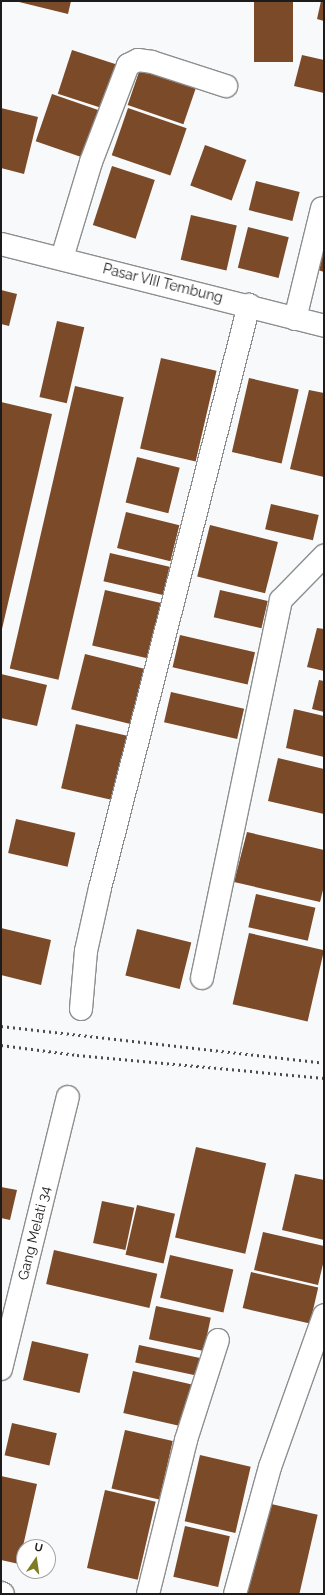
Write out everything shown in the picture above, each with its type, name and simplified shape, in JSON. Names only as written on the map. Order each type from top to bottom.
[{"type":"street","points":[[62,258],[91,162],[128,65],[138,60],[152,62],[226,86]]},
{"type":"street","points":[[295,319],[322,208]]},
{"type":"street","name":"Pasar VIII Tembung","points":[[1,244],[249,305],[324,326]]},
{"type":"street","points":[[81,1009],[86,951],[100,888],[249,305]]},
{"type":"street","points":[[202,978],[281,600],[324,556]]},
{"type":"street","name":"Gang Melati 34","points":[[1,1369],[68,1097]]},
{"type":"street","points":[[235,1594],[270,1467],[324,1315]]},
{"type":"street","points":[[148,1594],[186,1440],[218,1340]]},
{"type":"building","points":[[15,1],[71,1],[68,14]]},
{"type":"building","points":[[254,1],[293,1],[293,62],[254,62]]},
{"type":"building","points":[[321,1],[324,1],[324,21],[317,19]]},
{"type":"building","points":[[72,50],[121,66],[106,110],[58,94]]},
{"type":"building","points":[[302,55],[324,60],[324,93],[294,86]]},
{"type":"building","points":[[140,69],[196,88],[183,124],[128,105]]},
{"type":"building","points":[[52,94],[104,112],[88,159],[36,141]]},
{"type":"building","points":[[1,108],[38,117],[24,174],[1,168]]},
{"type":"building","points":[[128,108],[187,128],[170,175],[112,155]]},
{"type":"building","points":[[205,145],[246,160],[232,200],[190,185]]},
{"type":"building","points":[[112,166],[155,180],[136,239],[93,225]]},
{"type":"building","points":[[256,181],[300,192],[292,221],[249,210]]},
{"type":"building","points":[[191,215],[237,226],[226,270],[181,260]]},
{"type":"building","points":[[248,227],[289,237],[279,278],[238,268]]},
{"type":"building","points":[[324,247],[324,272],[318,270]]},
{"type":"building","points":[[1,290],[17,294],[9,326],[1,324]]},
{"type":"building","points":[[57,321],[84,327],[67,403],[39,397]]},
{"type":"building","points":[[161,358],[217,371],[196,461],[140,449]]},
{"type":"building","points":[[249,378],[299,389],[282,464],[232,452]]},
{"type":"building","points":[[75,386],[124,397],[58,680],[10,669]]},
{"type":"building","points":[[309,390],[324,393],[324,477],[290,469]]},
{"type":"building","points":[[1,402],[52,414],[2,629],[1,629]]},
{"type":"building","points":[[137,457],[180,468],[168,513],[126,503]]},
{"type":"building","points":[[271,504],[319,515],[313,540],[265,529]]},
{"type":"building","points":[[126,512],[179,525],[170,561],[117,548]]},
{"type":"building","points":[[210,525],[278,542],[265,593],[197,576]]},
{"type":"building","points":[[110,553],[169,567],[163,595],[103,581]]},
{"type":"building","points":[[105,590],[164,604],[152,659],[92,646]]},
{"type":"building","points":[[220,590],[268,601],[261,628],[214,617]]},
{"type":"building","points":[[317,628],[324,629],[324,671],[307,667]]},
{"type":"building","points":[[180,635],[255,652],[248,684],[173,667]]},
{"type":"building","points":[[85,654],[147,669],[133,725],[71,709]]},
{"type":"building","points":[[1,674],[47,685],[37,726],[1,718]]},
{"type":"building","points":[[319,680],[324,681],[324,712],[312,709]]},
{"type":"building","points":[[171,692],[244,709],[237,739],[164,722]]},
{"type":"building","points":[[294,709],[324,716],[324,757],[286,748]]},
{"type":"building","points":[[76,724],[133,737],[118,801],[61,788]]},
{"type":"building","points":[[278,758],[324,769],[324,814],[268,801]]},
{"type":"building","points":[[16,819],[75,833],[68,867],[8,853]]},
{"type":"building","points":[[247,832],[324,850],[324,886],[320,902],[234,882]]},
{"type":"building","points":[[256,894],[315,908],[308,941],[248,927]]},
{"type":"building","points":[[1,928],[51,940],[41,985],[1,975]]},
{"type":"building","points":[[137,929],[191,943],[180,989],[125,976]]},
{"type":"building","points":[[249,933],[324,950],[308,1021],[233,1004]]},
{"type":"building","points":[[196,1147],[266,1163],[245,1254],[175,1238]]},
{"type":"building","points":[[295,1174],[324,1180],[324,1240],[282,1230]]},
{"type":"building","points":[[1,1187],[17,1190],[10,1220],[1,1218]]},
{"type":"building","points":[[102,1201],[134,1208],[125,1250],[93,1243]]},
{"type":"building","points":[[137,1205],[175,1214],[164,1263],[126,1255]]},
{"type":"building","points":[[263,1232],[324,1246],[324,1260],[318,1285],[254,1270]]},
{"type":"building","points":[[54,1250],[157,1274],[149,1308],[46,1284]]},
{"type":"building","points":[[170,1255],[233,1270],[223,1312],[160,1298]]},
{"type":"building","points":[[251,1272],[318,1288],[310,1324],[243,1308]]},
{"type":"building","points":[[156,1306],[211,1318],[204,1351],[149,1339]]},
{"type":"building","points":[[32,1341],[89,1354],[80,1393],[23,1380]]},
{"type":"building","points":[[139,1345],[204,1359],[200,1376],[135,1363]]},
{"type":"building","points":[[133,1371],[196,1386],[187,1428],[123,1413]]},
{"type":"building","points":[[12,1423],[57,1433],[49,1466],[5,1455]]},
{"type":"building","points":[[125,1430],[173,1441],[159,1499],[112,1488]]},
{"type":"building","points":[[200,1455],[251,1467],[235,1533],[185,1521]]},
{"type":"building","points":[[1,1476],[37,1484],[25,1539],[16,1539],[16,1563],[1,1560]]},
{"type":"building","points":[[105,1490],[156,1502],[138,1580],[87,1568]]},
{"type":"building","points":[[267,1503],[318,1515],[299,1594],[246,1594]]},
{"type":"building","points":[[185,1526],[230,1536],[218,1587],[173,1577]]},
{"type":"railway","points":[[1,1026],[324,1063]]},
{"type":"railway","points":[[1,1045],[77,1055],[324,1078]]}]
